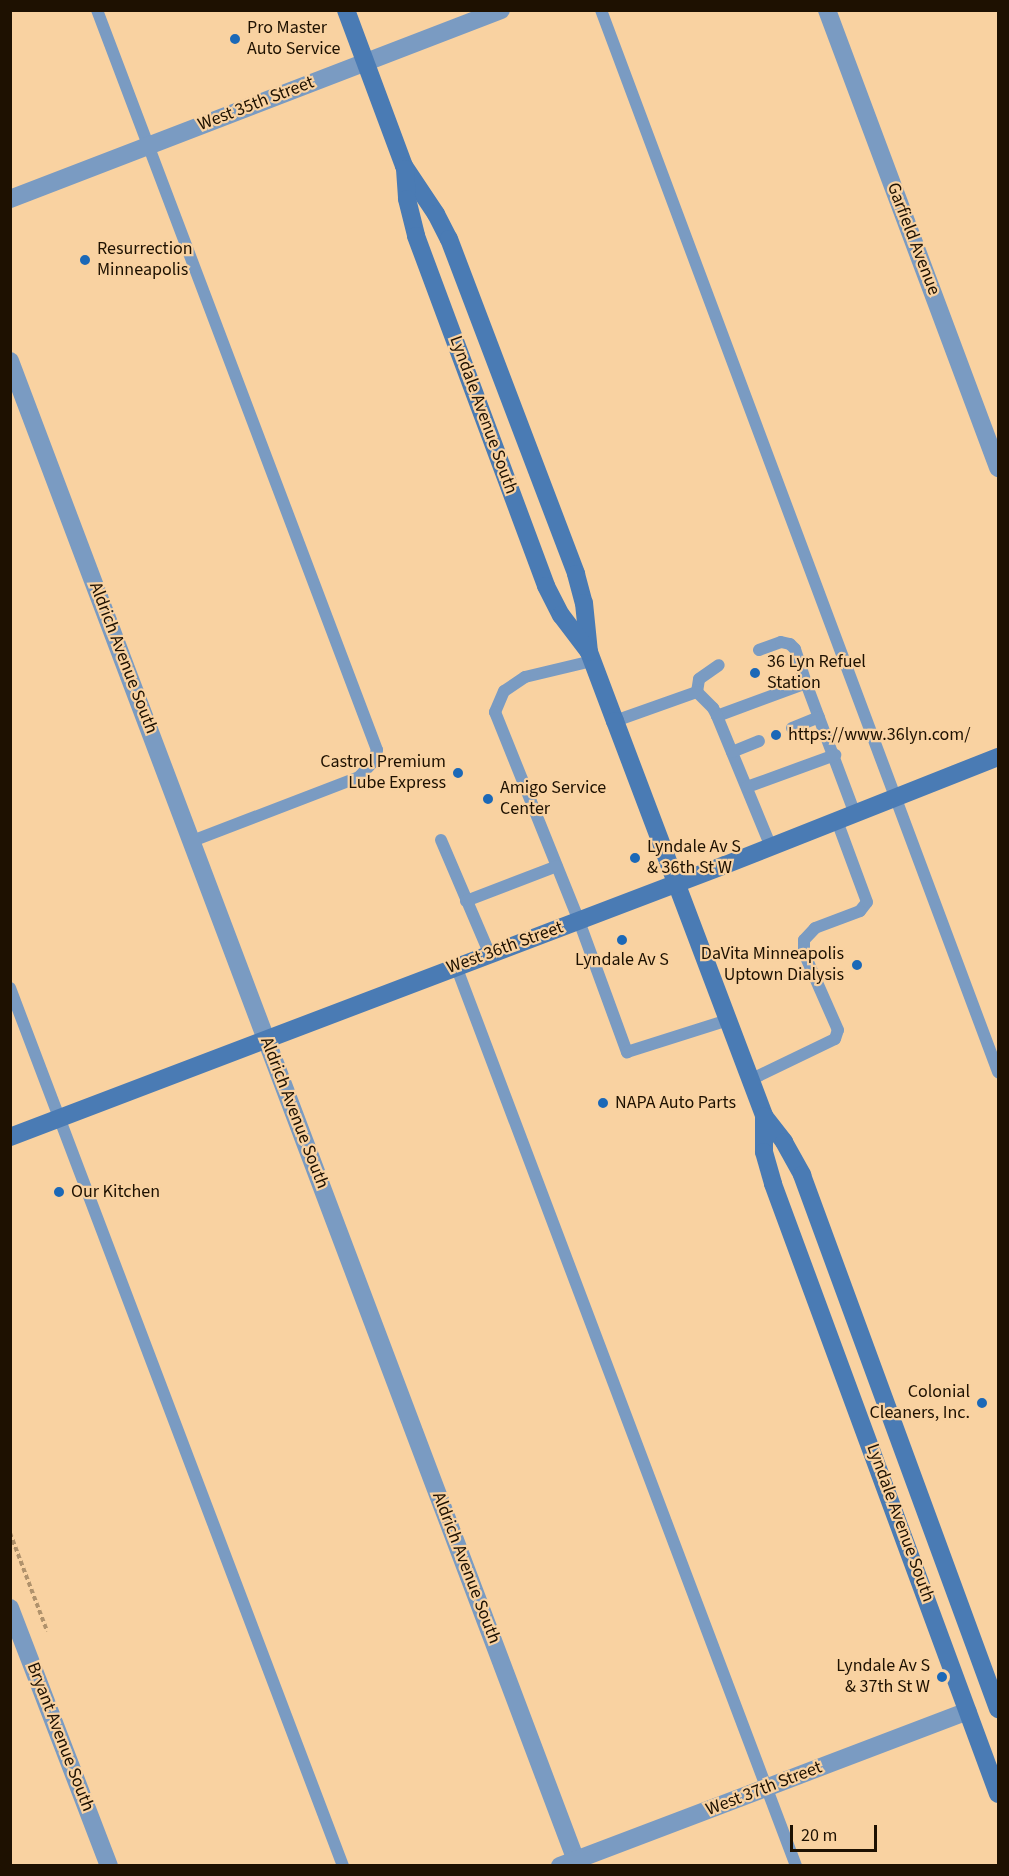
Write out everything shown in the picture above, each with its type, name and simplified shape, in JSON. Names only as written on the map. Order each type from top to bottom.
[{"type":"main road","name":"Lyndale Avenue South","points":[[346,10],[404,166],[443,226],[474,306],[576,574],[586,617],[591,656],[676,884],[764,1116],[784,1142],[802,1176],[997,1703]]},
{"type":"main road","name":"Lyndale Avenue South","points":[[404,166],[407,199],[416,236],[546,586],[561,615],[591,656]]},
{"type":"main road","name":"West 36th Street","points":[[10,1137],[676,884],[999,758]]},
{"type":"main road","name":"Lyndale Avenue South","points":[[764,1116],[762,1139],[768,1167],[999,1794]]},
{"type":"street","name":"West 35th Street","points":[[10,199],[501,10]]},
{"type":"street","name":"Garfield Avenue","points":[[827,10],[999,468]]},
{"type":"street","name":"Aldrich Avenue South","points":[[10,361],[267,1040],[571,1864]]},
{"type":"street","name":"Bryant Avenue South","points":[[10,1608],[110,1866]]},
{"type":"street","name":"West 37th Street","points":[[571,1864],[968,1711]]},
{"type":"lane","points":[[97,10],[376,750],[373,762],[359,777],[192,841]]},
{"type":"lane","points":[[601,10],[894,798],[999,1072]]},
{"type":"lane","points":[[759,650],[781,642],[790,644],[795,649],[855,814]]},
{"type":"lane","points":[[591,656],[525,677],[504,691],[495,712],[579,921],[627,1052],[728,1020]]},
{"type":"lane","points":[[697,692],[699,679],[718,664]]},
{"type":"lane","points":[[717,716],[806,683]]},
{"type":"lane","points":[[615,721],[697,692]]},
{"type":"lane","points":[[697,692],[713,708],[717,716],[771,847]]},
{"type":"lane","points":[[792,728],[819,717]]},
{"type":"lane","points":[[732,752],[759,741]]},
{"type":"lane","points":[[747,788],[835,755]]},
{"type":"lane","points":[[750,1080],[835,1039],[838,1029],[804,953],[804,940],[815,928],[860,911],[867,902],[837,821]]},
{"type":"lane","points":[[441,840],[490,955]]},
{"type":"lane","points":[[466,901],[557,866]]},
{"type":"lane","points":[[456,966],[796,1866]]},
{"type":"lane","points":[[11,988],[343,1866]]},
{"type":"place","name":"Pro Master Auto Service","points":[[235,39]]},
{"type":"place","name":"Resurrection Minneapolis","points":[[85,260]]},
{"type":"place","name":"36 Lyn Refuel Station","points":[[755,673]]},
{"type":"place","name":"https://www.36lyn.com/","points":[[776,735]]},
{"type":"place","name":"Castrol Premium Lube Express","points":[[458,773]]},
{"type":"place","name":"Amigo Service Center","points":[[488,799]]},
{"type":"place","name":"Lyndale Av S & 36th St W","points":[[635,858]]},
{"type":"place","name":"Lyndale Av S","points":[[622,940]]},
{"type":"place","name":"DaVita Minneapolis Uptown Dialysis","points":[[857,965]]},
{"type":"place","name":"NAPA Auto Parts","points":[[603,1103]]},
{"type":"place","name":"Our Kitchen","points":[[59,1192]]},
{"type":"place","name":"Colonial Cleaners, Inc.","points":[[982,1403]]},
{"type":"place","name":"Lyndale Av S & 37th St W","points":[[942,1677]]}]
